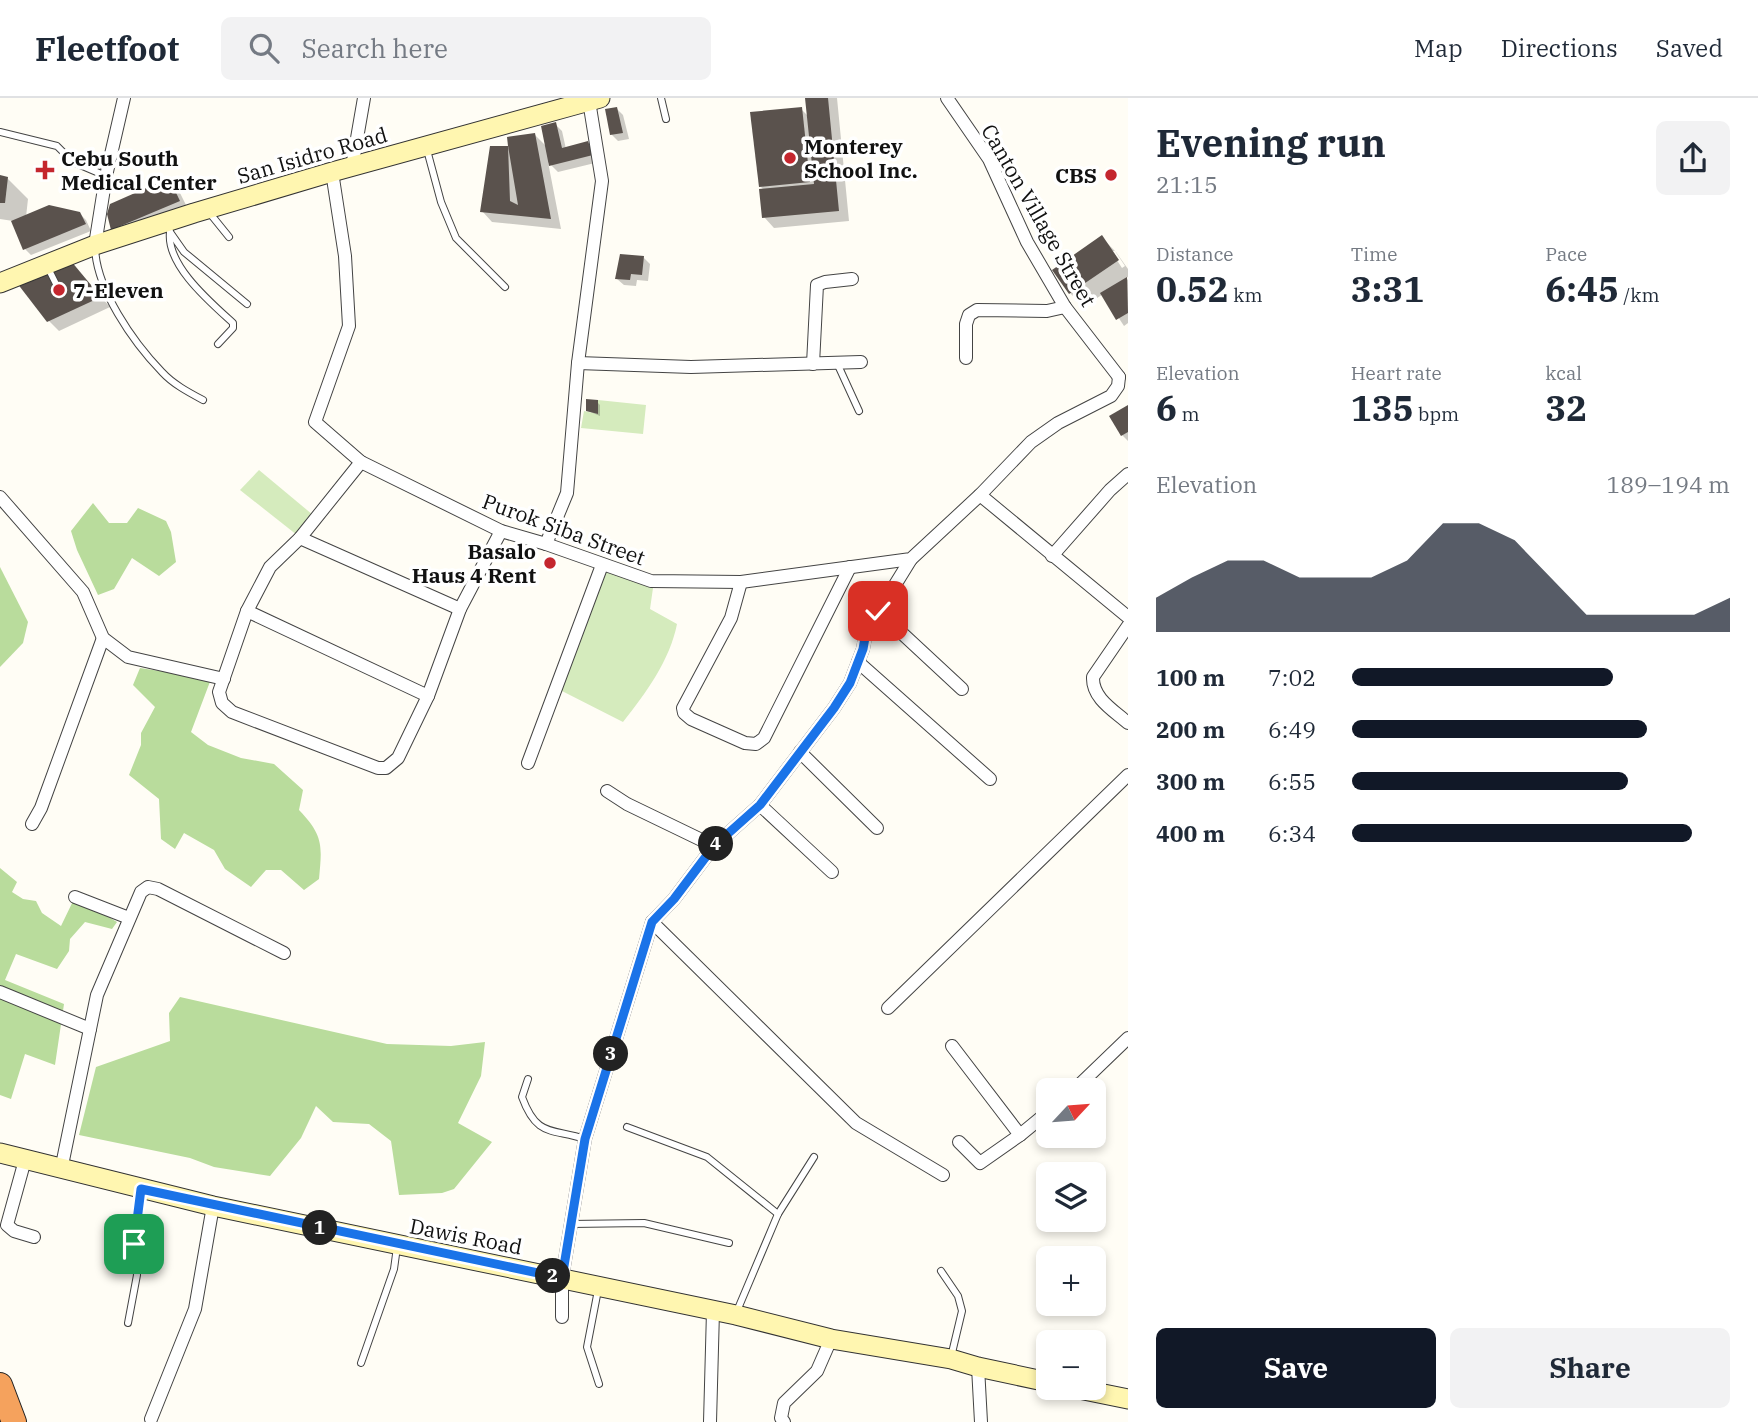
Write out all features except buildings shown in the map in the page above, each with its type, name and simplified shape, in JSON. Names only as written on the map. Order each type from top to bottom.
[{"type":"highway","points":[[0,1385],[14,1422]]},
{"type":"street","points":[[95,245],[106,176],[124,98]]},
{"type":"street","points":[[352,167],[364,98]]},
{"type":"street","name":"Canton Village Street","points":[[947,98],[989,159],[1027,242],[1065,307],[1124,376]]},
{"type":"street","points":[[546,544],[567,493],[578,363],[602,181],[595,100]]},
{"type":"street","name":"San Isidro Road","points":[[0,283],[95,245],[167,228],[206,210],[332,172],[595,100]]},
{"type":"street","name":"Purok Siba Street","points":[[332,172],[345,256],[349,326],[315,419],[316,423],[361,462],[500,531],[546,544],[651,581],[741,582],[912,559]]},
{"type":"street","points":[[813,364],[817,285],[852,279]]},
{"type":"street","points":[[966,358],[966,324],[969,315],[976,310],[1047,312],[1065,307]]},
{"type":"street","points":[[578,363],[691,367],[861,362]]},
{"type":"street","points":[[562,1317],[562,1278],[585,1139],[652,922],[674,899],[714,846],[760,805],[834,708],[850,683],[866,632],[912,559],[1031,442],[1058,423],[1111,396],[1124,376]]},
{"type":"street","points":[[361,462],[300,538],[270,567],[247,611],[219,692],[222,703],[232,712],[378,768],[386,768],[398,758],[428,696],[460,610],[500,531]]},
{"type":"street","points":[[1052,556],[1110,490],[1128,474]]},
{"type":"street","points":[[980,495],[1128,617]]},
{"type":"street","points":[[0,497],[83,592],[103,638],[128,657],[225,679]]},
{"type":"street","points":[[300,538],[460,610]]},
{"type":"street","points":[[528,763],[602,565]]},
{"type":"street","points":[[741,582],[731,618],[683,708],[684,713],[691,719],[745,743],[756,744],[764,738],[850,567]]},
{"type":"street","points":[[247,611],[428,696]]},
{"type":"street","points":[[878,611],[962,689]]},
{"type":"street","points":[[1128,626],[1093,677],[1093,686],[1098,696],[1128,723]]},
{"type":"street","points":[[32,824],[41,808],[103,638]]},
{"type":"street","points":[[858,662],[990,779]]},
{"type":"street","points":[[800,752],[877,828]]},
{"type":"street","points":[[888,1008],[1128,775]]},
{"type":"street","points":[[607,791],[627,804],[714,846]]},
{"type":"street","points":[[760,805],[832,872]]},
{"type":"street","points":[[61,1170],[97,995],[141,892],[148,887],[158,889],[284,953]]},
{"type":"street","points":[[75,897],[129,918]]},
{"type":"street","points":[[652,922],[856,1123],[943,1175]]},
{"type":"street","points":[[0,992],[90,1028]]},
{"type":"street","points":[[1086,1078],[1128,1038]]},
{"type":"street","points":[[952,1046],[1020,1136]]},
{"type":"street","points":[[958,1142],[980,1163],[1036,1122]]},
{"type":"street","name":"Dawis Road","points":[[0,1153],[213,1206],[736,1315],[831,1339],[951,1359],[1036,1379]]},
{"type":"street","points":[[25,1160],[7,1225],[14,1231],[34,1237]]},
{"type":"street","points":[[151,1419],[195,1309],[213,1206]]},
{"type":"street","points":[[710,1422],[713,1311]]},
{"type":"street","points":[[783,1422],[781,1418],[784,1403],[817,1371],[831,1339]]},
{"type":"street","points":[[978,1367],[981,1422]]},
{"type":"street","points":[[1106,1395],[1128,1399]]},
{"type":"lane","points":[[661,98],[666,119]]},
{"type":"lane","points":[[0,132],[57,146],[73,162],[106,176]]},
{"type":"lane","points":[[426,146],[441,202],[456,238],[505,287]]},
{"type":"lane","points":[[206,210],[229,237]]},
{"type":"lane","points":[[167,228],[184,252],[247,304]]},
{"type":"lane","points":[[167,228],[169,240],[184,274],[233,323],[233,328],[218,344]]},
{"type":"lane","points":[[95,245],[96,262],[110,301],[161,372],[177,386],[202,400]]},
{"type":"lane","points":[[46,264],[57,286]]},
{"type":"lane","points":[[837,363],[859,411]]},
{"type":"lane","points":[[528,1079],[522,1097],[531,1118],[547,1130],[585,1139]]},
{"type":"lane","points":[[627,1127],[707,1157],[778,1214]]},
{"type":"lane","points":[[736,1315],[778,1214],[814,1157]]},
{"type":"lane","points":[[128,1323],[137,1275],[134,1244],[141,1189]]},
{"type":"lane","points":[[571,1224],[644,1223],[729,1243]]},
{"type":"lane","points":[[361,1363],[394,1269],[397,1245]]},
{"type":"lane","points":[[941,1271],[958,1296],[962,1311],[951,1359]]},
{"type":"lane","points":[[598,1384],[587,1347],[599,1286]]},
{"type":"green space","points":[[598,400],[646,405],[643,434],[581,428],[584,411],[598,414]]},
{"type":"green space","points":[[259,470],[313,515],[297,535],[240,490]]},
{"type":"green space","points":[[93,503],[109,523],[127,523],[138,508],[166,521],[171,532],[176,562],[159,576],[132,558],[114,589],[98,595],[71,531]]},
{"type":"green space","points":[[0,567],[28,622],[23,643],[0,667]]},
{"type":"green space","points":[[604,569],[654,581],[650,609],[677,624],[663,663],[623,722],[560,690]]},
{"type":"green space","points":[[140,668],[211,679],[191,732],[208,745],[241,758],[274,764],[303,790],[299,810],[313,827],[320,842],[319,879],[304,890],[281,870],[266,870],[251,887],[225,869],[214,850],[184,833],[175,849],[161,839],[159,799],[129,775],[141,745],[141,733],[155,707],[133,685]]},
{"type":"green space","points":[[0,868],[17,882],[12,892],[23,899],[36,901],[42,913],[61,926],[75,897],[117,922],[112,929],[85,922],[70,939],[69,951],[57,969],[16,954],[5,980],[64,1004],[55,1065],[25,1054],[11,1099],[0,1095]]},
{"type":"green space","points":[[180,997],[387,1044],[451,1046],[485,1042],[481,1076],[458,1123],[492,1142],[454,1189],[442,1193],[399,1195],[391,1141],[369,1124],[333,1122],[316,1106],[301,1138],[270,1176],[214,1167],[190,1158],[79,1135],[96,1067],[170,1041],[169,1013]]},
{"type":"place","name":"Monterey School Inc.","points":[[790,158]]},
{"type":"place","name":"Cebu South Medical Center","points":[[45,170]]},
{"type":"place","name":"CBS","points":[[1111,175]]},
{"type":"place","name":"7-Eleven","points":[[59,290]]},
{"type":"place","name":"Basalo Haus 4 Rent","points":[[550,563]]},
{"type":"route","points":[[134,1244],[141,1189],[562,1278],[585,1139],[652,922],[674,899],[714,846],[760,805],[834,708],[850,683],[863,649],[866,632],[878,611]]}]
